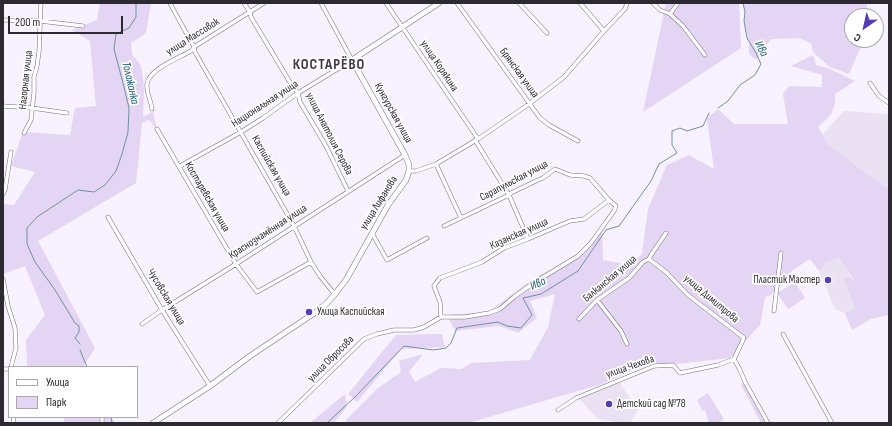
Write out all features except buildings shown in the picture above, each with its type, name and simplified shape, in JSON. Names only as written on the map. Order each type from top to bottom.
[{"type":"street","name":"Нагорная улица","points":[[24,133],[31,120],[34,78],[39,52],[41,3]]},
{"type":"street","name":"Каспийская улица","points":[[170,3],[195,52],[294,226],[311,262],[335,294]]},
{"type":"street","name":"улица Анатолия Серова","points":[[244,3],[298,94],[300,102],[326,146],[348,191]]},
{"type":"street","name":"улица Массовок","points":[[152,109],[147,92],[147,82],[153,73],[191,51],[264,3]]},
{"type":"street","name":"Кунгурская улица","points":[[321,3],[404,155],[409,165],[409,171]]},
{"type":"street","name":"улица Корякина","points":[[386,3],[476,140],[509,195],[528,239]]},
{"type":"street","name":"Национальная улица","points":[[180,166],[241,132],[439,3]]},
{"type":"street","name":"Брянская улица","points":[[457,3],[540,118],[549,125],[578,141]]},
{"type":"street","points":[[520,3],[547,34]]},
{"type":"street","points":[[580,3],[604,31]]},
{"type":"street","name":"улица Лифанова","points":[[153,423],[210,386],[250,356],[316,312],[335,294],[346,280],[388,205],[406,180],[409,171],[416,171],[436,164],[476,140],[529,104],[564,77],[625,9],[627,3]]},
{"type":"street","points":[[653,3],[660,10],[670,14],[683,26],[705,55]]},
{"type":"street","points":[[670,14],[678,3]]},
{"type":"street","points":[[3,20],[40,21],[83,26]]},
{"type":"street","points":[[870,83],[880,96],[889,103]]},
{"type":"street","points":[[3,106],[67,113]]},
{"type":"street","name":"Костаревская улица","points":[[157,129],[236,264],[257,292],[311,262]]},
{"type":"street","points":[[3,194],[5,190],[11,152]]},
{"type":"street","name":"Краснознамённая улица","points":[[142,324],[404,155]]},
{"type":"street","points":[[436,164],[461,218]]},
{"type":"street","name":"Сарапульская улица","points":[[444,226],[543,178],[555,169],[570,175],[590,178],[609,200]]},
{"type":"street","name":"Казанская улица","points":[[441,318],[440,302],[434,286],[440,278],[482,262],[504,248],[570,221],[584,219],[609,200]]},
{"type":"street","name":"улица Обросова","points":[[278,423],[364,339],[394,330],[414,330],[424,327],[441,318],[465,317],[489,313],[500,309],[532,284],[578,256],[591,243],[614,211],[616,206],[609,200]]},
{"type":"street","name":"Чусовская улица","points":[[108,217],[162,310],[210,386]]},
{"type":"street","points":[[372,233],[387,260],[426,238]]},
{"type":"street","name":"Балканская улица","points":[[579,319],[597,300],[629,278],[643,262],[650,259],[651,255],[666,233]]},
{"type":"street","points":[[774,311],[781,253]]},
{"type":"street","name":"улица Димитрова","points":[[650,259],[667,273],[688,295],[744,338],[734,359]]},
{"type":"street","points":[[3,279],[8,306],[15,328],[16,348],[11,366]]},
{"type":"street","points":[[597,300],[621,331],[627,344]]},
{"type":"street","points":[[782,334],[832,423]]},
{"type":"street","points":[[734,359],[768,423]]},
{"type":"street","name":"улица Чехова","points":[[558,410],[576,398],[654,366],[673,365],[680,373],[718,365],[734,359]]},
{"type":"shaded area","points":[[844,111],[889,114],[889,189],[829,145],[823,134]]},
{"type":"shaded area","points":[[839,258],[855,282],[855,308],[845,313],[835,309],[819,271],[823,268],[825,262]]},
{"type":"shaded area","name":"Детский сад №78","points":[[619,382],[638,410],[630,423],[597,419],[580,399]]},
{"type":"green space","points":[[100,3],[151,3],[146,33],[131,43],[132,54],[141,66],[143,78],[143,117],[152,112],[154,113],[157,129],[149,120],[142,123],[136,183],[38,241],[95,348],[84,366],[27,366],[26,340],[45,315],[25,266],[3,274],[3,204],[14,205],[35,172],[11,166],[23,132],[70,135],[75,108],[96,106],[90,41],[72,30],[97,20]]},
{"type":"green space","points":[[666,3],[739,3],[741,48],[643,112]]},
{"type":"green space","points":[[743,3],[867,3],[867,8],[844,8],[844,48],[860,48],[849,74],[830,67],[813,52],[811,43],[799,38],[771,39],[756,60],[749,54],[749,43],[744,21],[745,12]]},
{"type":"green space","points":[[813,55],[816,65],[830,69],[855,81],[835,94],[834,105],[831,113],[818,127],[829,145],[889,189],[889,315],[871,319],[852,330],[845,313],[855,308],[844,279],[849,278],[855,281],[839,258],[825,262],[823,268],[819,271],[810,259],[794,269],[771,295],[765,297],[760,325],[730,358],[676,364],[653,363],[635,369],[602,384],[468,423],[348,423],[346,420],[378,388],[401,372],[399,361],[423,354],[409,372],[415,382],[441,368],[461,369],[472,363],[530,360],[548,327],[555,294],[530,301],[537,318],[518,333],[499,326],[455,331],[447,315],[488,312],[530,281],[575,256],[602,228],[603,260],[630,265],[642,254],[648,209],[667,165],[689,155],[714,169],[707,119],[718,109],[734,124],[788,124],[783,94],[789,86],[822,87],[822,75],[791,66]]},
{"type":"green space","points":[[795,282],[805,298],[788,309],[777,293]]},
{"type":"green space","points":[[442,334],[445,347],[401,349],[357,402],[348,394],[396,335]]},
{"type":"green space","points":[[744,383],[765,423],[761,423],[741,385]]},
{"type":"green space","points":[[708,393],[724,419],[719,423],[709,423],[705,410],[703,411],[697,400]]},
{"type":"green space","points":[[345,394],[347,406],[334,423],[310,423]]},
{"type":"green space","points":[[64,418],[112,418],[115,423],[64,423]]},
{"type":"waterway","name":"Толожанка","points":[[80,344],[75,338],[79,332],[79,326],[75,323],[55,290],[35,262],[27,244],[27,228],[37,217],[78,190],[94,192],[105,185],[116,171],[128,132],[129,108],[114,49],[116,34],[129,28],[136,17],[136,3]]},
{"type":"waterway","name":"Ива","points":[[718,108],[728,101],[740,85],[755,75],[761,64],[747,38],[743,3]]},
{"type":"waterway","name":"Ива","points":[[327,423],[355,397],[404,346],[433,350],[446,348],[451,343],[457,328],[498,322],[507,326],[521,328],[532,315],[523,298],[541,294],[578,271],[606,230],[619,226],[651,181],[659,164],[677,153],[672,145],[672,131],[680,128],[687,131],[703,126],[709,113]]},
{"type":"waterway","name":"Толожанка","points":[[80,350],[87,366]]},
{"type":"waterway","name":"Толожанка","points":[[111,418],[112,423]]},
{"type":"place","name":"Пластик Мастер","points":[[828,280]]},
{"type":"place","name":"Улица Каспийская","points":[[309,312]]},
{"type":"place","name":"Детский сад №78","points":[[609,404]]},
{"type":"district","name":"КОСТАРЁВО","points":[[329,65]]}]
